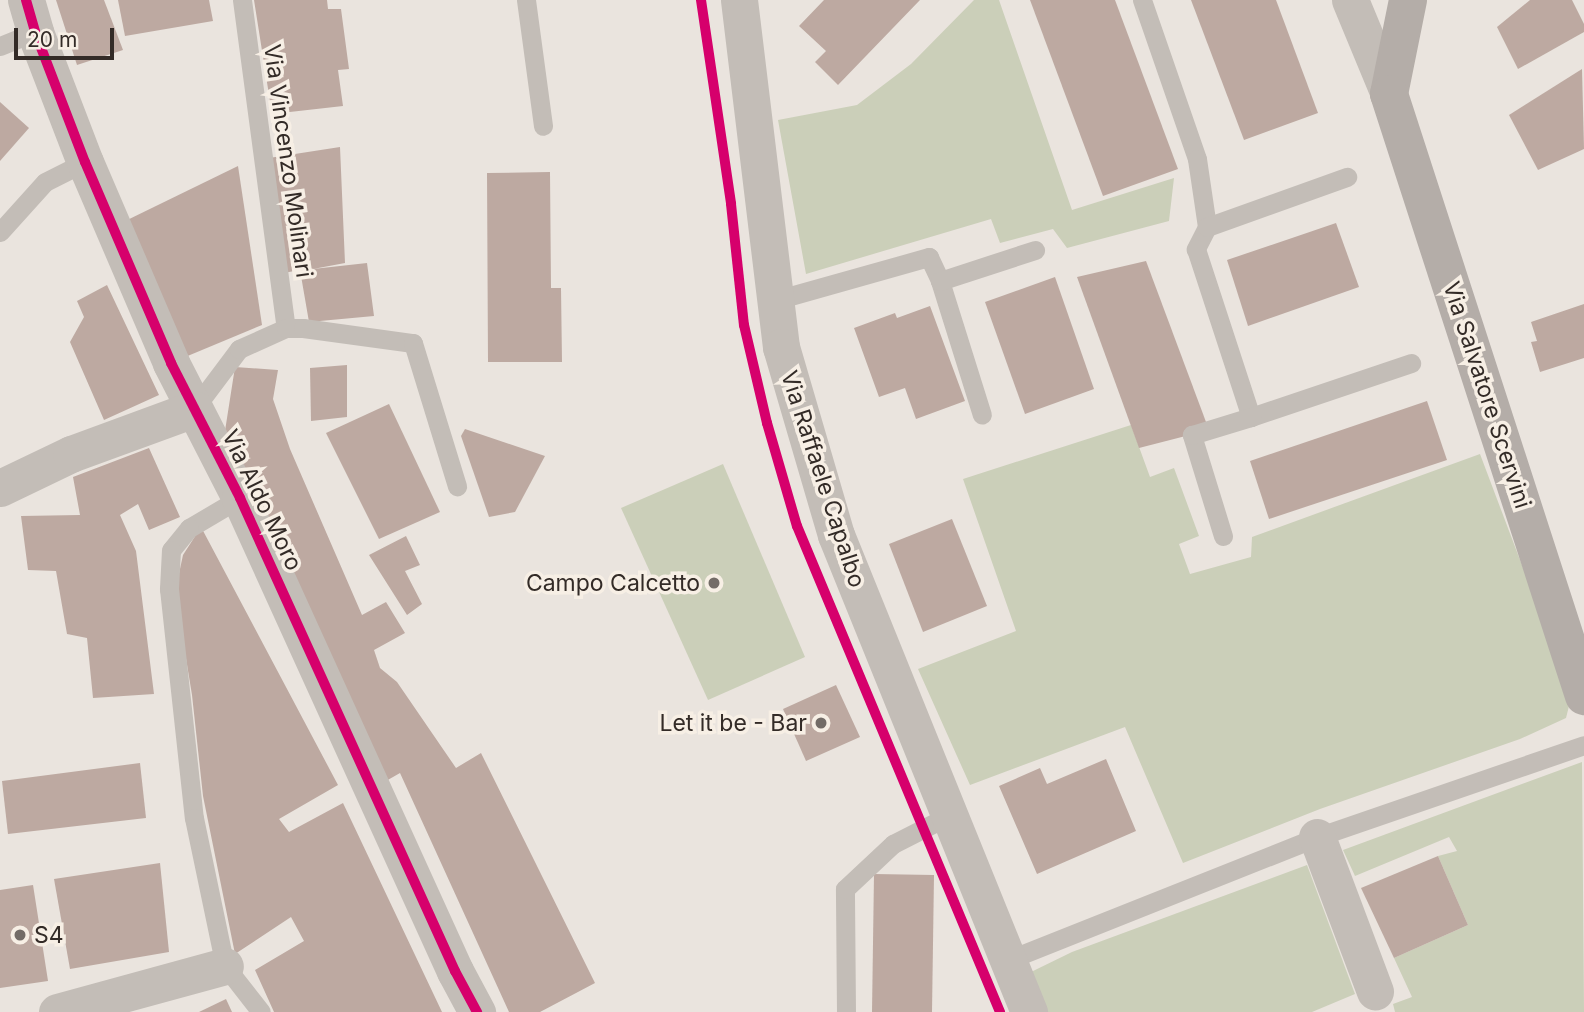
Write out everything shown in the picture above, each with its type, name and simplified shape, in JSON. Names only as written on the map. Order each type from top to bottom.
[{"type":"main road","points":[[1389,94],[1408,0]]},
{"type":"main road","name":"Via Salvatore Scervini","points":[[1389,94],[1584,695]]},
{"type":"street","name":"Via Raffaele Capalbo","points":[[739,0],[781,347],[836,535],[1029,1012]]},
{"type":"street","points":[[1350,0],[1389,94]]},
{"type":"street","name":"Via Aldo Moro","points":[[30,16],[85,162],[194,409],[240,498],[455,971],[477,1012]]},
{"type":"street","points":[[0,488],[71,454],[194,409]]},
{"type":"street","points":[[1317,837],[1375,991]]},
{"type":"street","points":[[57,1012],[225,966]]},
{"type":"lane","name":"Via Vincenzo Molinari","points":[[242,0],[286,328]]},
{"type":"lane","points":[[526,0],[543,126]]},
{"type":"lane","points":[[1142,0],[1197,159],[1207,227],[1196,249],[1251,417]]},
{"type":"lane","points":[[0,46],[30,16]]},
{"type":"lane","points":[[0,232],[45,183],[85,162]]},
{"type":"lane","points":[[1207,227],[1348,177]]},
{"type":"lane","points":[[940,281],[1035,250]]},
{"type":"lane","points":[[776,300],[929,257],[940,281],[982,415]]},
{"type":"lane","points":[[194,409],[240,349],[286,328],[413,343],[457,486]]},
{"type":"lane","points":[[1223,536],[1192,435],[1410,363]]},
{"type":"lane","points":[[240,498],[189,528],[171,550],[169,589],[194,818],[225,966],[261,1012]]},
{"type":"lane","points":[[1008,960],[1317,837],[1584,745]]},
{"type":"lane","points":[[846,1012],[845,889],[893,844],[950,815]]},
{"type":"green space","points":[[974,0],[999,0],[1072,210],[1174,178],[1169,221],[1067,248],[1053,229],[1000,243],[991,219],[806,274],[778,120],[857,105],[911,64]]},
{"type":"green space","points":[[1131,425],[1150,477],[1174,468],[1199,536],[1179,544],[1190,574],[1251,557],[1252,537],[1480,454],[1557,658],[1569,706],[1566,718],[1520,739],[1320,809],[1183,863],[1125,727],[970,785],[918,669],[1016,631],[963,479]]},
{"type":"green space","name":"Campo Calcetto","points":[[723,464],[805,657],[708,700],[621,508]]},
{"type":"green space","points":[[1582,762],[1584,1012],[1395,1012],[1393,1004],[1412,997],[1394,958],[1468,925],[1438,856],[1457,851],[1449,837],[1355,876],[1343,850]]},
{"type":"green space","points":[[1307,865],[1355,994],[1312,1012],[1047,1012],[1031,972],[1072,952]]},
{"type":"building","points":[[56,0],[104,0],[123,50],[77,65]]},
{"type":"building","points":[[118,0],[209,0],[213,21],[125,36]]},
{"type":"building","points":[[254,0],[327,0],[328,9],[341,9],[349,69],[338,70],[343,106],[272,114]]},
{"type":"building","points":[[824,0],[920,0],[838,85],[815,62],[826,51],[799,26]]},
{"type":"building","points":[[1030,0],[1115,0],[1178,169],[1103,196]]},
{"type":"building","points":[[1191,0],[1276,0],[1318,113],[1244,140]]},
{"type":"building","points":[[1530,0],[1572,0],[1584,24],[1584,32],[1518,69],[1497,27]]},
{"type":"building","points":[[1582,69],[1584,149],[1538,170],[1509,115]]},
{"type":"building","points":[[0,102],[29,128],[0,161]]},
{"type":"building","points":[[340,147],[345,263],[313,269],[367,263],[374,316],[309,322],[300,270],[278,274],[269,158]]},
{"type":"building","points":[[238,166],[262,325],[178,360],[117,225]]},
{"type":"building","points":[[550,172],[551,288],[561,288],[562,362],[488,362],[487,173]]},
{"type":"building","points":[[1336,223],[1359,287],[1248,326],[1227,260]]},
{"type":"building","points":[[1146,261],[1209,430],[1139,448],[1077,277]]},
{"type":"building","points":[[1055,277],[1094,389],[1025,414],[985,302]]},
{"type":"building","points":[[107,285],[159,395],[104,420],[70,342],[84,317],[77,301]]},
{"type":"building","points":[[1584,304],[1584,358],[1540,372],[1531,342],[1537,341],[1531,322]]},
{"type":"building","points":[[930,306],[965,401],[916,419],[905,388],[879,397],[854,328],[895,313],[897,318]]},
{"type":"building","points":[[347,365],[347,417],[311,421],[310,368]]},
{"type":"building","points":[[235,367],[278,370],[273,399],[290,449],[362,615],[386,602],[405,633],[374,650],[380,668],[397,682],[456,768],[481,753],[595,983],[540,1012],[509,1012],[400,773],[379,785],[222,450]]},
{"type":"building","points":[[1427,401],[1447,460],[1269,519],[1250,461]]},
{"type":"building","points":[[389,404],[440,512],[379,539],[326,433]]},
{"type":"building","points":[[465,429],[545,456],[515,512],[489,517],[461,436]]},
{"type":"building","points":[[149,448],[180,517],[149,530],[138,504],[120,515],[136,551],[154,694],[93,698],[87,638],[67,634],[56,571],[28,570],[21,516],[80,515],[73,477]]},
{"type":"building","points":[[952,519],[987,606],[923,632],[889,544]]},
{"type":"building","points":[[201,527],[338,785],[279,819],[289,832],[343,803],[442,1012],[274,1012],[255,970],[304,941],[291,917],[235,954],[203,796],[192,695],[175,592],[183,555]]},
{"type":"building","points":[[406,536],[420,565],[405,571],[422,604],[407,615],[369,555]]},
{"type":"building","name":"Let it be - Bar","points":[[836,685],[860,737],[806,761],[783,709]]},
{"type":"building","points":[[1106,759],[1136,831],[1037,874],[999,786],[1040,768],[1047,784]]},
{"type":"building","points":[[140,763],[146,818],[8,834],[2,781]]},
{"type":"building","points":[[1438,856],[1468,925],[1394,958],[1361,888]]},
{"type":"building","points":[[160,863],[169,952],[70,969],[54,879]]},
{"type":"building","points":[[874,874],[934,875],[932,1012],[872,1012]]},
{"type":"building","name":"S4","points":[[33,885],[48,981],[0,988],[0,890]]},
{"type":"building","points":[[226,999],[232,1012],[199,1012]]},
{"type":"cycle path","points":[[26,0],[35,32],[85,162],[171,363],[240,498],[455,971],[477,1012]]},
{"type":"cycle path","points":[[701,0],[731,204],[744,325],[767,423],[797,526],[1000,1012]]},
{"type":"place","name":"Campo Calcetto","points":[[714,583]]},
{"type":"place","name":"Let it be - Bar","points":[[821,723]]},
{"type":"place","name":"S4","points":[[20,935]]}]
